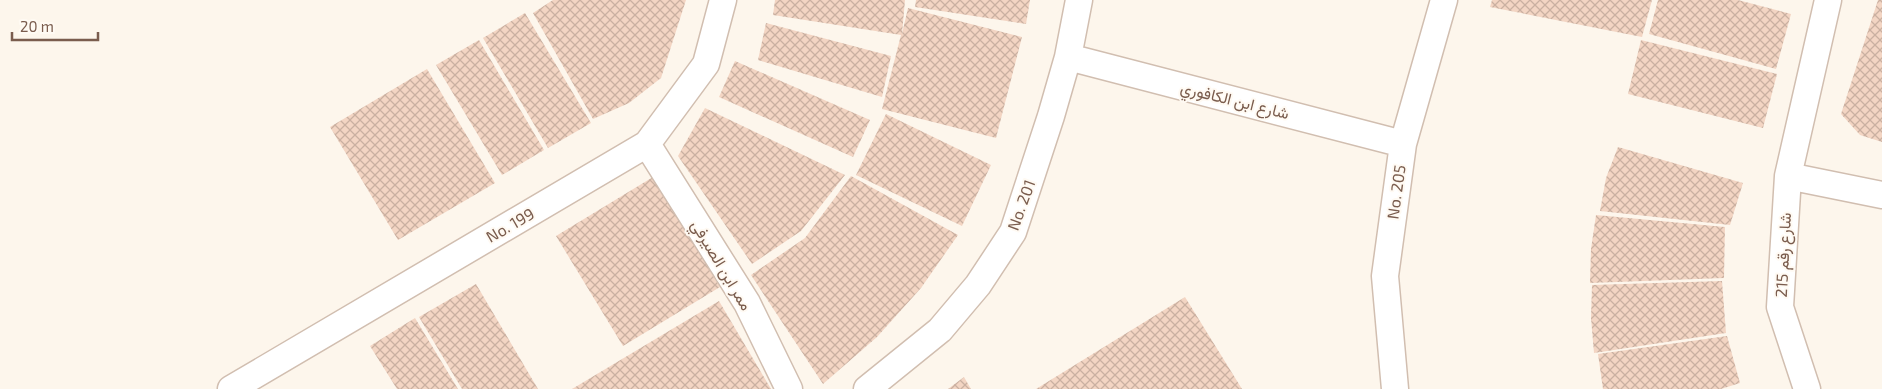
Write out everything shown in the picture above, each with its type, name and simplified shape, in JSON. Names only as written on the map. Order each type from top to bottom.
[{"type":"street","name":"No. 199","points":[[230,389],[647,144],[706,64],[723,0]]},
{"type":"street","name":"No. 201","points":[[867,389],[940,330],[978,286],[1013,232],[1068,57],[1079,0]]},
{"type":"street","name":"No. 205","points":[[1395,389],[1385,276],[1403,144],[1444,0]]},
{"type":"street","name":"شارع رقم 215","points":[[1806,389],[1780,307],[1788,176],[1828,0]]},
{"type":"street","name":"شارع ابن الكافوري","points":[[1068,57],[1403,144]]},
{"type":"street","name":"ممر ابن الصيرفي","points":[[647,144],[747,302],[789,389]]},
{"type":"street","points":[[1788,176],[1882,195]]},
{"type":"building","points":[[553,0],[686,0],[661,78],[629,103],[593,119],[533,13]]},
{"type":"building","points":[[775,0],[905,0],[902,34],[908,8],[1022,37],[996,138],[882,109],[901,35],[773,15]]},
{"type":"building","points":[[916,0],[1030,0],[1026,24],[915,7]]},
{"type":"building","points":[[1492,0],[1652,0],[1642,37],[1490,7]]},
{"type":"building","points":[[1658,0],[1738,0],[1791,14],[1776,69],[1649,34]]},
{"type":"building","points":[[1878,0],[1882,0],[1882,142],[1860,135],[1841,114]]},
{"type":"building","points":[[525,13],[591,123],[548,148],[483,38]]},
{"type":"building","points":[[766,23],[891,56],[882,97],[758,60]]},
{"type":"building","points":[[479,40],[544,150],[502,175],[436,65]]},
{"type":"building","points":[[1641,40],[1777,74],[1763,128],[1628,94]]},
{"type":"building","points":[[735,61],[870,120],[853,157],[719,97]]},
{"type":"building","points":[[427,69],[495,183],[398,240],[330,127]]},
{"type":"building","points":[[705,108],[845,175],[801,231],[752,264],[678,156]]},
{"type":"building","points":[[886,114],[991,165],[962,226],[856,175]]},
{"type":"building","points":[[1618,147],[1743,183],[1730,225],[1600,211],[1606,178]]},
{"type":"building","points":[[851,176],[958,235],[921,288],[877,337],[823,384],[751,275],[805,238]]},
{"type":"building","points":[[653,177],[720,287],[623,346],[556,236]]},
{"type":"building","points":[[1596,215],[1725,227],[1724,278],[1590,283],[1591,249]]},
{"type":"building","points":[[1722,281],[1726,333],[1594,353],[1591,318],[1592,285]]},
{"type":"building","points":[[476,284],[538,389],[462,389],[419,317]]},
{"type":"building","points":[[1185,297],[1242,389],[1036,389]]},
{"type":"building","points":[[719,301],[771,389],[572,389]]},
{"type":"building","points":[[415,318],[458,389],[397,389],[370,346]]},
{"type":"building","points":[[1727,336],[1740,383],[1721,389],[1603,389],[1598,354]]},
{"type":"building","points":[[964,377],[971,389],[948,389]]}]
